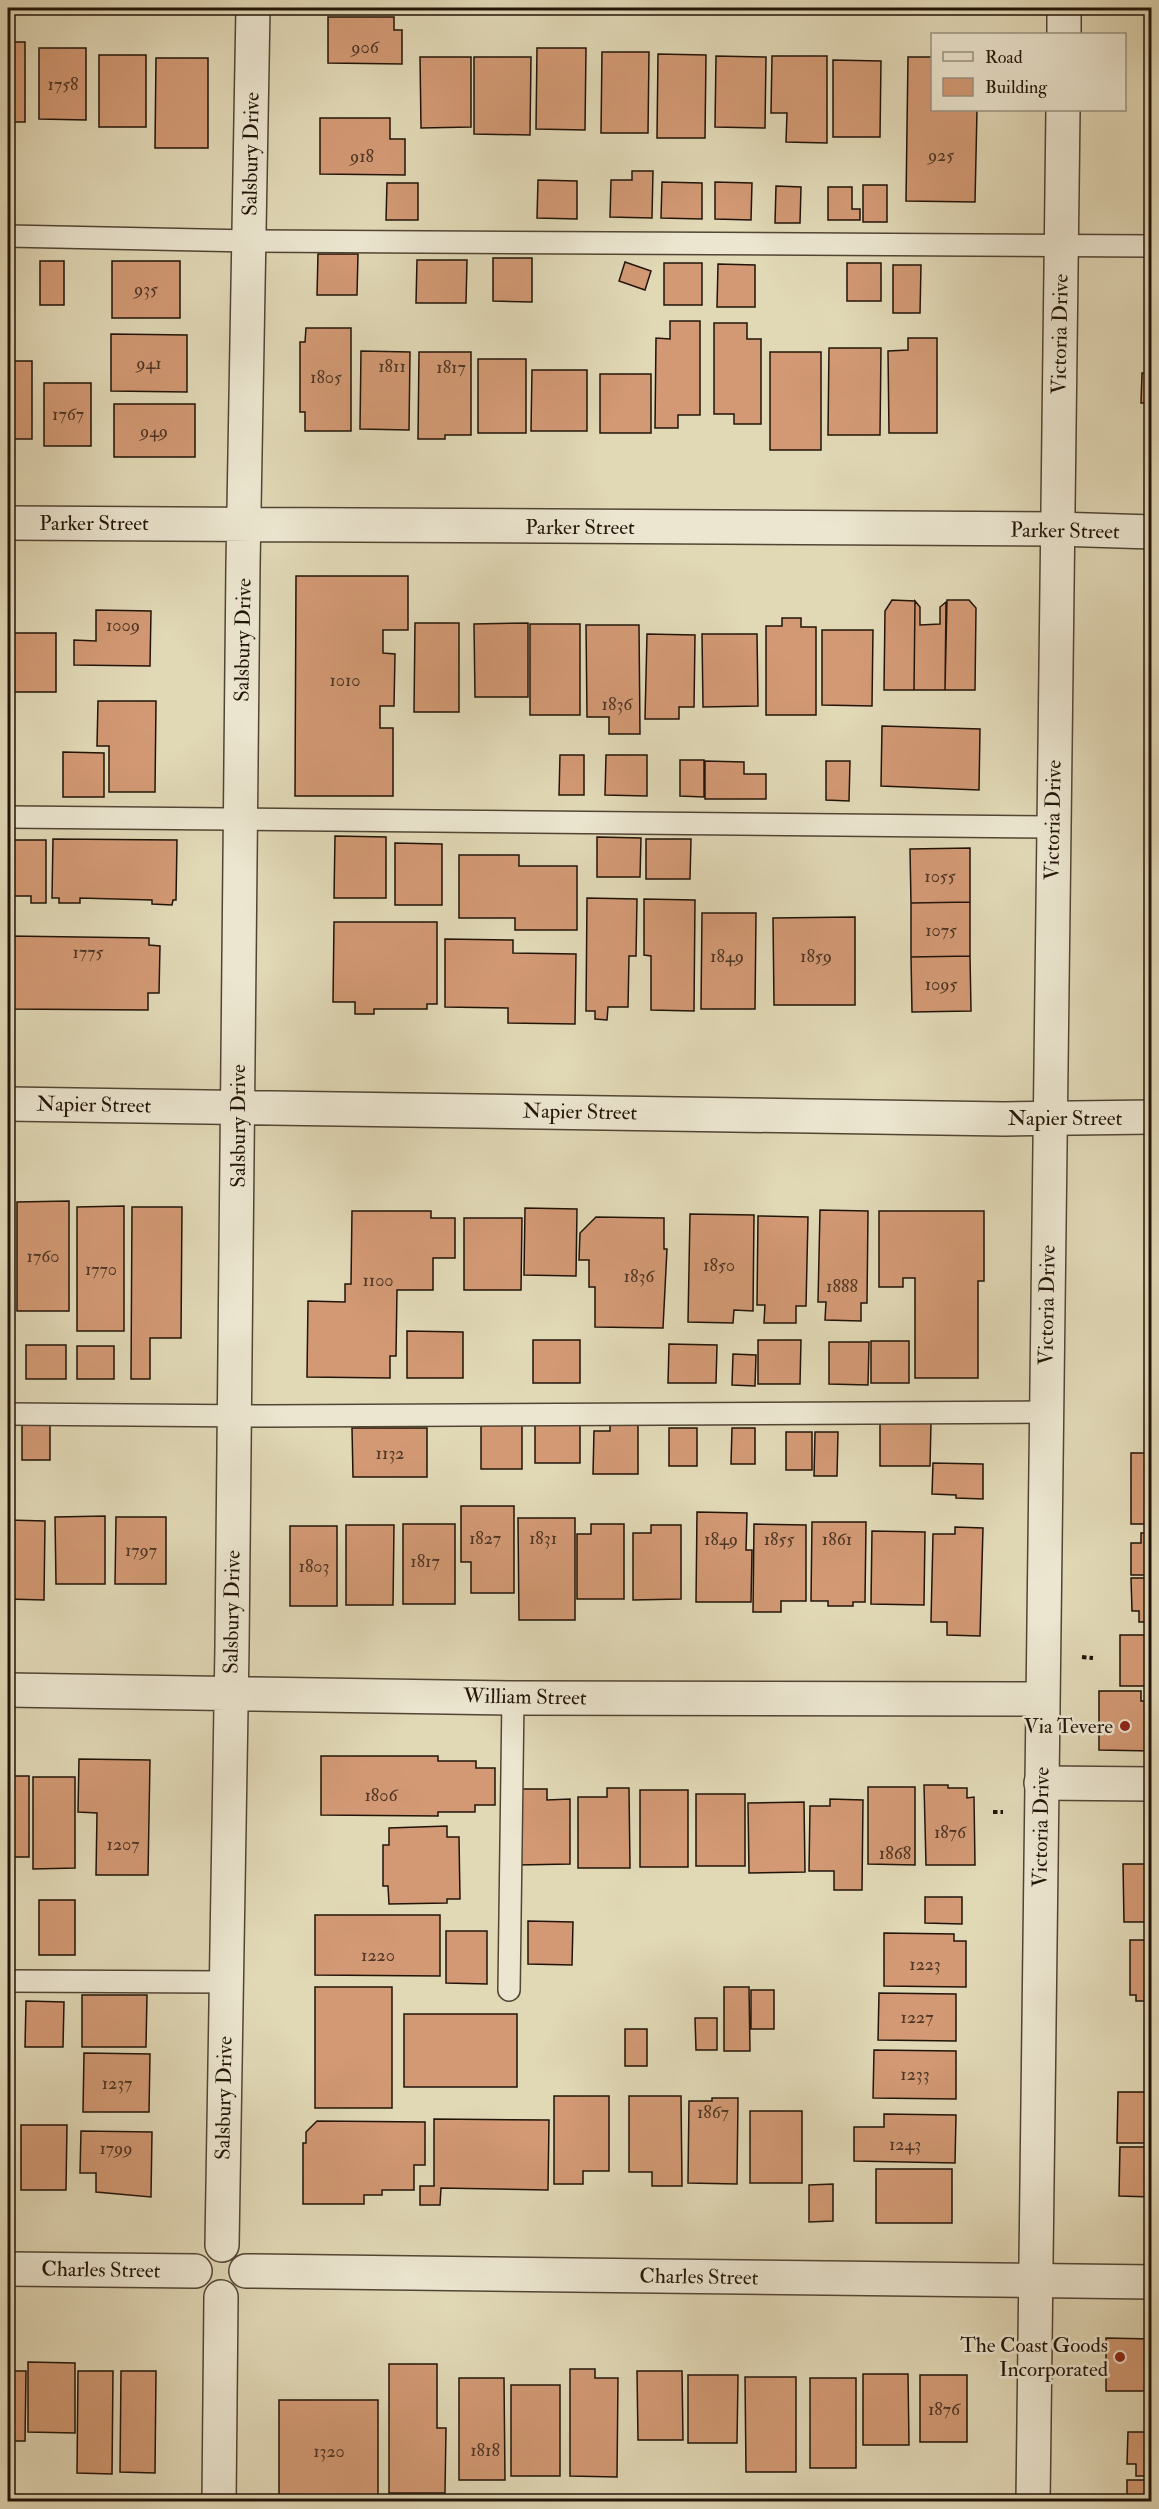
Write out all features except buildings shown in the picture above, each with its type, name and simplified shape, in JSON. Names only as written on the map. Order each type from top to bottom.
[{"type":"street","name":"Salsbury Drive","points":[[222,2245],[235,1416],[244,524],[253,8]]},
{"type":"street","points":[[1064,8],[1064,33]]},
{"type":"street","name":"Victoria Drive","points":[[1033,2502],[1063,111]]},
{"type":"street","name":"Parker Street","points":[[8,523],[1056,529],[1152,532]]},
{"type":"street","name":"Napier Street","points":[[8,1104],[1050,1119],[1152,1118]]},
{"type":"street","name":"William Street","points":[[8,1690],[513,1698],[1042,1699]]},
{"type":"street","points":[[1041,1783],[1152,1784]]},
{"type":"street","points":[[222,2245],[230,2246],[242,2256],[246,2271],[241,2286],[228,2295],[221,2296],[213,2295],[200,2286],[195,2271],[196,2263],[206,2250],[222,2245]]},
{"type":"street","name":"Charles Street","points":[[8,2269],[195,2271]]},
{"type":"street","name":"Charles Street","points":[[246,2271],[1152,2282]]},
{"type":"street","points":[[219,2502],[221,2296]]},
{"type":"lane","points":[[8,236],[250,242],[1152,246]]},
{"type":"lane","points":[[8,817],[1053,827]]},
{"type":"lane","points":[[8,1414],[235,1416],[1046,1412]]},
{"type":"lane","points":[[509,1990],[513,1698]]},
{"type":"lane","points":[[8,1981],[226,1982]]},
{"type":"path","points":[[1082,1657],[1094,1658]]},
{"type":"path","points":[[993,1812],[1003,1812]]},
{"type":"place","name":"Via Tevere","points":[[1125,1726]]},
{"type":"place","name":"The Coast Goods Incorporated","points":[[1120,2357]]}]
